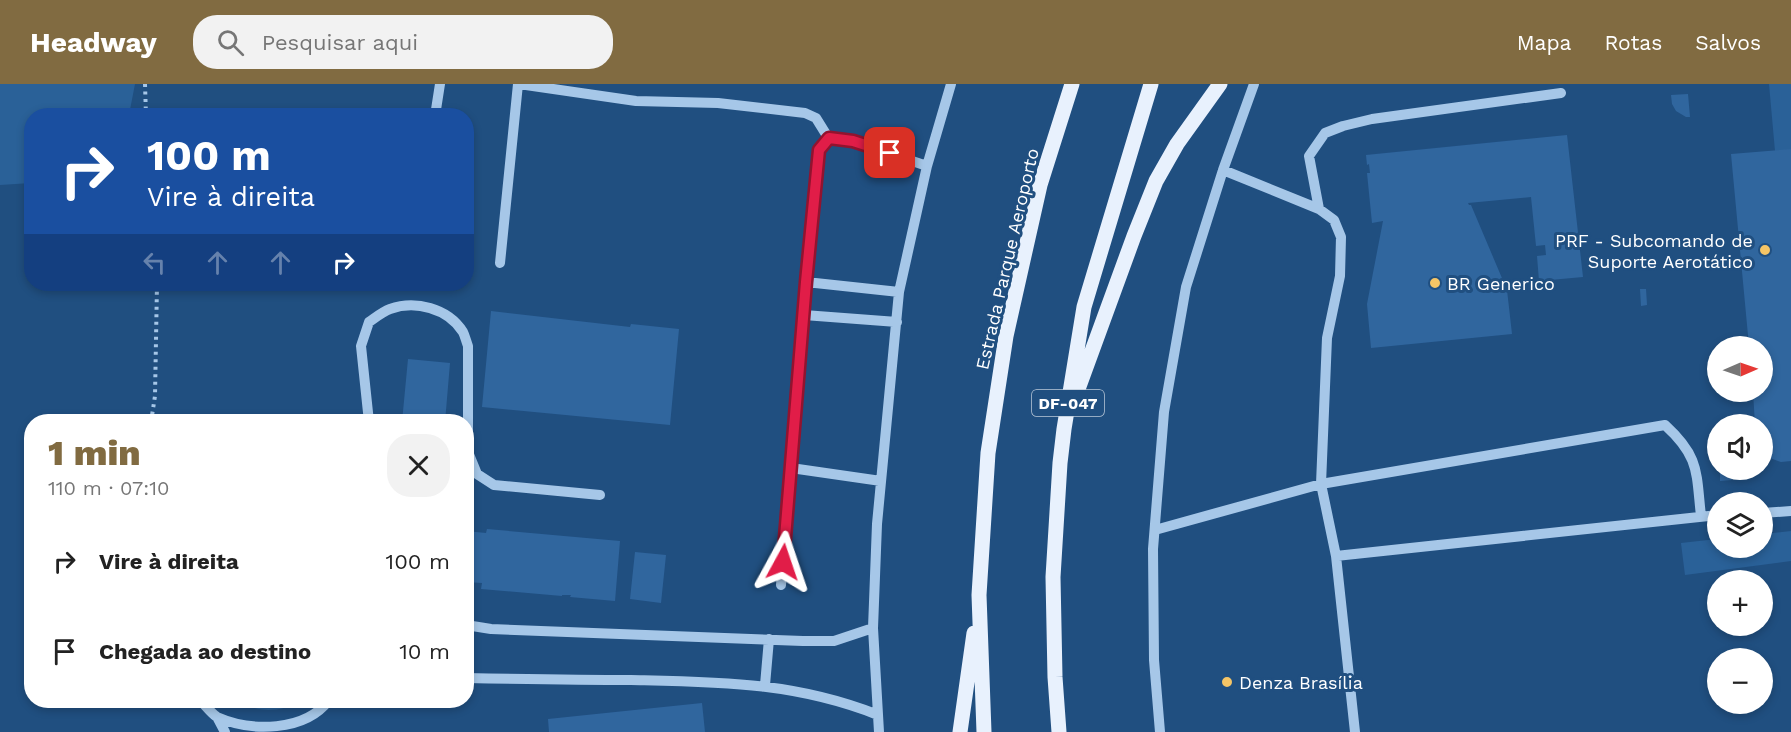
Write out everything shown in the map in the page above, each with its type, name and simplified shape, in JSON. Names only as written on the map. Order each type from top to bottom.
[{"type":"main road","name":"Estrada Parque Aeroporto","points":[[984,732],[979,595],[988,453],[1006,336],[1040,185],[1072,84]]},
{"type":"main road","name":"DF-047","points":[[1059,732],[1055,677],[1053,578],[1064,429],[1084,307],[1151,84]]},
{"type":"main road","points":[[1064,429],[1156,181],[1177,144],[1220,84]]},
{"type":"main road","points":[[960,732],[979,595]]},
{"type":"street","points":[[436,108],[440,84]]},
{"type":"street","points":[[500,264],[518,84],[636,101],[718,103],[805,112],[816,118],[829,138],[853,141],[927,166]]},
{"type":"street","points":[[1160,732],[1154,660],[1153,549],[1164,412],[1186,287],[1223,170],[1254,84]]},
{"type":"street","points":[[879,732],[873,628],[881,482],[899,292],[901,274],[947,85]]},
{"type":"street","points":[[1319,209],[1309,156],[1325,133],[1372,119],[1561,93]]},
{"type":"street","points":[[781,585],[819,150],[829,138]]},
{"type":"street","points":[[1223,170],[1319,209],[1334,220],[1341,237],[1340,276],[1327,338],[1321,484],[1336,556],[1355,732]]},
{"type":"street","points":[[806,282],[899,292]]},
{"type":"street","points":[[368,414],[361,346],[369,322],[389,309],[412,304],[438,311],[463,332],[468,346],[468,414]]},
{"type":"street","points":[[804,315],[897,322]]},
{"type":"street","points":[[1155,530],[1321,484],[1665,425],[1682,441],[1696,465],[1701,516]]},
{"type":"street","points":[[474,467],[477,474],[494,485],[600,495]]},
{"type":"street","points":[[791,468],[881,482]]},
{"type":"street","points":[[1773,512],[1791,511]]},
{"type":"street","points":[[1336,556],[1707,516]]},
{"type":"street","points":[[474,626],[491,629],[715,639],[834,641],[873,628]]},
{"type":"street","points":[[765,685],[769,639]]},
{"type":"street","points":[[474,678],[765,685],[845,702],[878,715]]},
{"type":"street","points":[[208,708],[217,717],[225,732]]},
{"type":"street","points":[[217,717],[247,730],[279,731],[309,719],[322,708]]},
{"type":"street","points":[[309,719],[309,732]]},
{"type":"path","points":[[145,84],[146,108]]},
{"type":"path","points":[[152,414],[155,396],[156,291]]},
{"type":"shaded area","points":[[0,84],[135,84],[130,108],[24,108],[24,183],[0,185]]},
{"type":"shaded area","points":[[1769,84],[1791,84],[1791,150],[1775,151]]},
{"type":"shaded area","points":[[1791,531],[1791,561],[1707,570],[1707,572],[1685,575],[1681,543],[1707,540],[1707,558],[1773,558],[1773,533]]},
{"type":"shaded area","points":[[255,708],[282,708],[270,710]]},
{"type":"building","points":[[1688,94],[1690,117],[1686,117],[1676,111],[1671,95]]},
{"type":"building","points":[[1567,135],[1583,277],[1539,281],[1537,256],[1546,255],[1545,245],[1536,246],[1531,197],[1468,203],[1471,205],[1507,290],[1512,334],[1371,348],[1367,304],[1383,221],[1372,223],[1367,173],[1370,173],[1366,155]]},
{"type":"building","name":"PRF - Subcomando de Suporte Aerotático","points":[[1791,149],[1791,461],[1781,462],[1773,459],[1773,414],[1754,414],[1754,402],[1773,402],[1773,336],[1748,336],[1731,154]]},
{"type":"building","points":[[1640,289],[1646,289],[1647,305],[1641,306]]},
{"type":"building","points":[[491,311],[630,327],[631,324],[679,329],[670,425],[482,407]]},
{"type":"building","points":[[408,359],[450,363],[446,414],[403,414]]},
{"type":"building","points":[[487,529],[620,541],[615,601],[570,597],[571,595],[481,589],[482,583],[474,582],[474,532],[486,533]]},
{"type":"building","points":[[635,552],[666,555],[661,603],[630,599]]},
{"type":"building","points":[[702,703],[705,732],[549,732],[548,719]]},
{"type":"place","name":"PRF - Subcomando de Suporte Aerotático","points":[[1765,250]]},
{"type":"place","name":"BR Generico","points":[[1435,283]]},
{"type":"place","name":"Denza Brasília","points":[[1227,682]]},
{"type":"route","points":[[783,562],[819,150],[829,138],[853,141],[890,153]]}]
